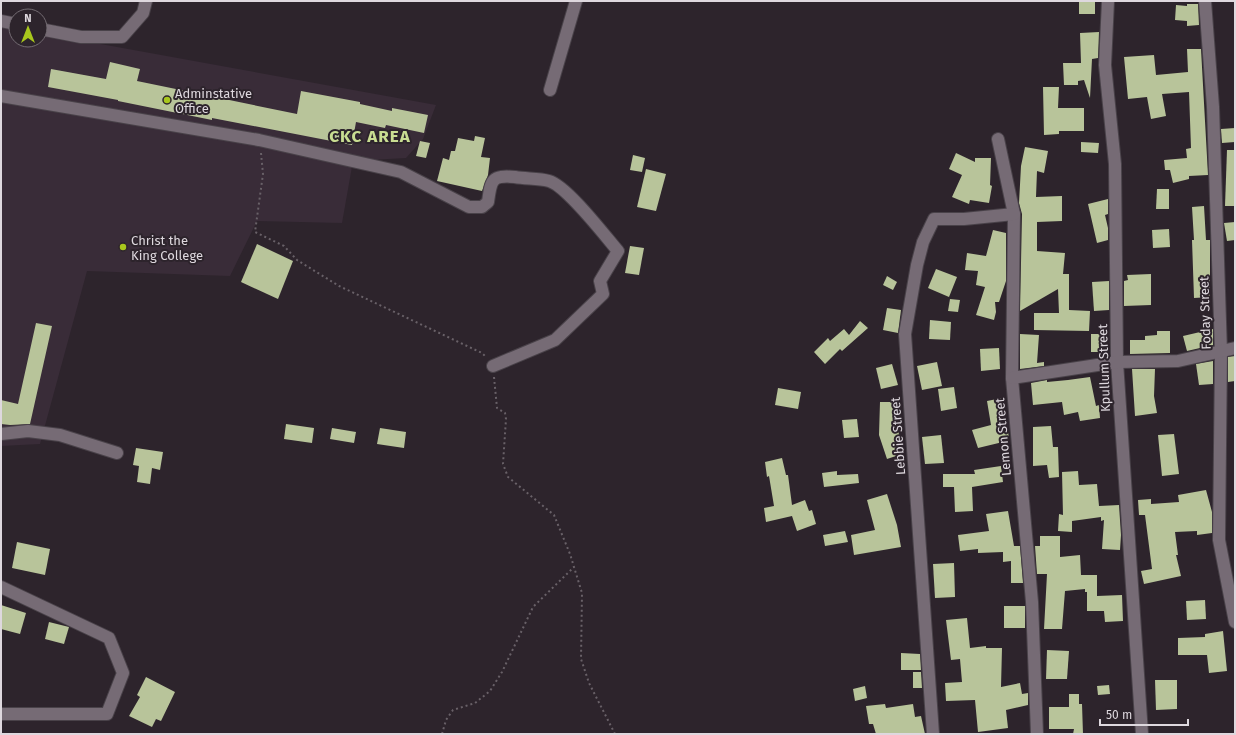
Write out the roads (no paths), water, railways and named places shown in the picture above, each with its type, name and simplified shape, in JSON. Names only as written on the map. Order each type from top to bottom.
[{"type":"street","points":[[48,31],[81,37],[122,37],[143,13],[146,1]]},
{"type":"street","points":[[550,90],[576,1]]},
{"type":"street","name":"Kpullum Street","points":[[1108,1],[1105,65],[1115,164],[1117,362],[1142,734]]},
{"type":"street","name":"Foday Street","points":[[1205,1],[1213,107],[1220,352],[1219,540],[1235,622]]},
{"type":"street","points":[[1,96],[259,140],[401,172],[469,207],[482,207],[488,202],[490,183],[494,178],[503,176],[550,181],[574,201],[618,251],[600,281],[603,294],[555,340],[493,366]]},
{"type":"street","name":"Lemon Street","points":[[998,139],[1014,214],[1012,378],[1032,602],[1037,734]]},
{"type":"street","name":"Lebbie Street","points":[[933,734],[905,334],[917,265],[923,242],[934,219],[964,219],[1014,214]]},
{"type":"street","points":[[1012,378],[1117,362],[1178,361],[1235,348]]},
{"type":"street","points":[[1,434],[28,431],[60,435],[117,453]]},
{"type":"street","points":[[1,588],[109,638],[123,673],[106,714],[1,714]]},
{"type":"place","name":"Adminstative Office","points":[[167,100]]},
{"type":"place","name":"Christ the King College","points":[[123,247]]},
{"type":"district","name":"CKC AREA","points":[[370,136]]}]
